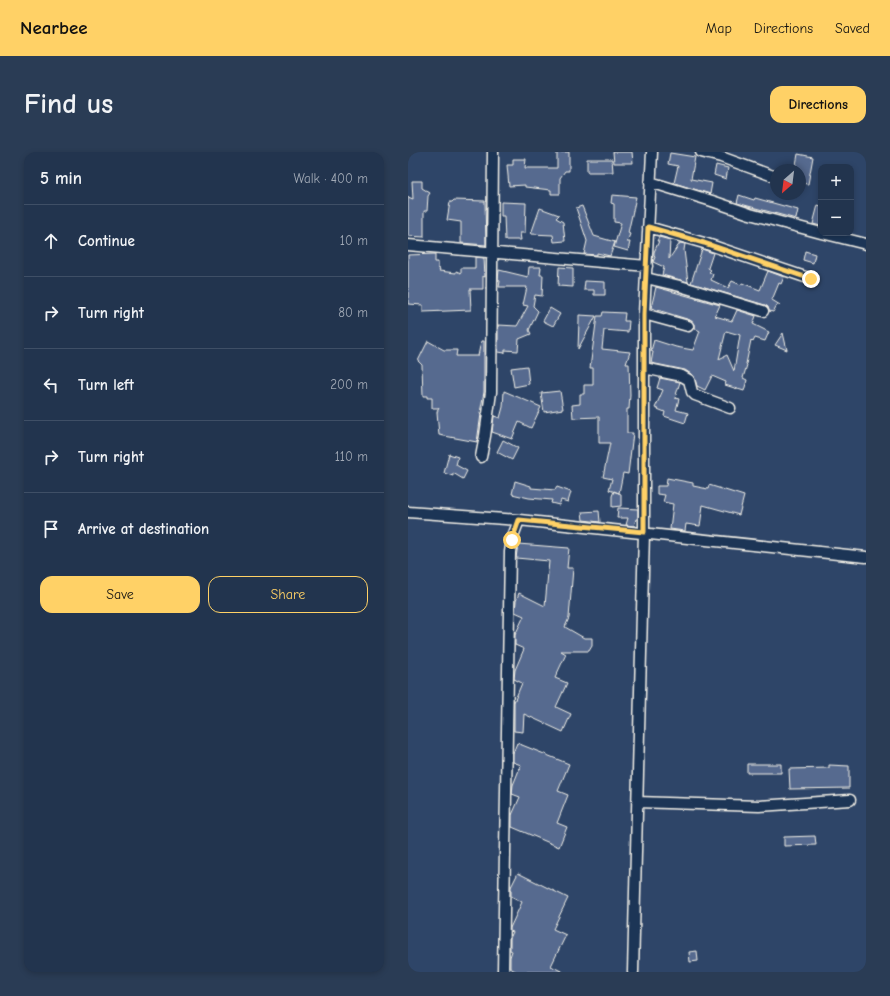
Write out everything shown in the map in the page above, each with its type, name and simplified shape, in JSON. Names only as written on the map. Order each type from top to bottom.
[{"type":"street","points":[[480,457],[485,436],[491,392],[493,152]]},
{"type":"street","points":[[633,972],[644,532],[644,314],[652,152]]},
{"type":"street","points":[[701,152],[770,175]]},
{"type":"street","points":[[650,182],[740,211],[818,232]]},
{"type":"street","points":[[648,227],[704,243],[811,279]]},
{"type":"street","points":[[834,236],[866,244]]},
{"type":"street","points":[[408,245],[647,266]]},
{"type":"street","points":[[646,278],[680,286],[763,311]]},
{"type":"street","points":[[644,314],[688,326]]},
{"type":"street","points":[[644,368],[682,376],[689,380],[691,383],[692,392],[695,395],[730,408]]},
{"type":"street","points":[[408,512],[519,520],[644,532],[866,557]]},
{"type":"street","points":[[503,972],[510,552],[513,534],[519,520]]},
{"type":"street","points":[[637,802],[759,806],[850,800]]},
{"type":"building","points":[[557,152],[569,152],[569,171],[565,171],[560,178],[560,194],[551,194],[551,190],[525,187],[525,185],[509,186],[507,165],[513,165],[513,159],[526,159],[525,168],[557,168]]},
{"type":"building","points":[[613,152],[632,152],[633,163],[614,163]]},
{"type":"building","points":[[670,153],[695,157],[691,179],[712,183],[710,194],[674,183],[678,166],[668,164]]},
{"type":"building","points":[[798,154],[813,157],[808,184],[806,184],[806,164],[796,164]]},
{"type":"building","points":[[587,159],[612,159],[613,172],[587,172]]},
{"type":"building","points":[[716,165],[728,168],[726,179],[714,175]]},
{"type":"building","points":[[412,181],[422,181],[422,188],[430,193],[428,196],[427,211],[424,211],[424,237],[408,236],[408,197],[413,199]]},
{"type":"building","points":[[612,195],[636,197],[628,233],[630,234],[627,242],[630,242],[628,251],[614,247],[621,223],[614,222],[614,204],[611,203]]},
{"type":"building","points":[[739,195],[798,210],[796,219],[737,203]]},
{"type":"building","points":[[454,200],[485,201],[486,245],[461,243],[461,222],[447,220],[450,202]]},
{"type":"building","points":[[501,202],[526,203],[525,233],[520,233],[521,240],[505,240],[504,216],[501,216]]},
{"type":"building","points":[[818,205],[818,225],[813,224]]},
{"type":"building","points":[[582,206],[594,236],[615,242],[610,256],[597,253],[597,255],[584,254],[587,241],[576,208]]},
{"type":"building","points":[[540,208],[559,215],[556,218],[563,222],[565,241],[554,242],[553,235],[531,234]]},
{"type":"building","points":[[659,237],[670,240],[669,259],[680,243],[685,244],[684,250],[688,282],[662,275],[664,267],[653,262],[655,257],[654,252],[659,241],[657,241]]},
{"type":"building","points":[[702,249],[713,253],[708,268],[711,270],[709,272],[713,274],[711,280],[728,288],[732,281],[760,290],[768,271],[784,277],[781,284],[779,283],[772,300],[780,305],[777,305],[773,312],[769,311],[768,307],[765,305],[691,283]]},
{"type":"building","points":[[805,251],[815,254],[813,263],[803,260]]},
{"type":"building","points":[[435,254],[435,262],[438,262],[438,268],[440,269],[439,271],[456,273],[456,271],[461,273],[461,268],[475,268],[475,257],[484,258],[485,277],[483,276],[483,289],[470,289],[471,310],[423,312],[423,305],[408,304],[408,255]]},
{"type":"building","points":[[529,267],[541,267],[540,275],[543,275],[542,296],[535,295],[533,306],[538,311],[529,330],[531,334],[519,339],[518,351],[505,350],[505,353],[498,352],[498,325],[517,326],[528,306],[523,305],[527,287],[499,287],[499,270],[528,277]]},
{"type":"building","points":[[559,267],[573,268],[573,287],[558,286]]},
{"type":"building","points":[[585,281],[605,282],[605,295],[594,295],[594,290],[584,290]]},
{"type":"building","points":[[656,287],[720,305],[715,316],[732,321],[737,310],[756,316],[753,324],[769,332],[765,341],[755,338],[753,342],[751,340],[747,365],[743,378],[747,380],[744,391],[725,385],[726,382],[712,376],[705,390],[697,386],[694,376],[685,370],[651,363],[653,352],[651,351],[654,340],[676,347],[693,350],[700,331],[694,328],[694,324],[690,320],[651,308]],"holes":[[[726,331],[740,335],[734,371],[727,355],[719,359]]]},
{"type":"building","points":[[550,308],[560,314],[553,326],[543,321]]},
{"type":"building","points":[[603,312],[625,313],[624,321],[629,321],[628,332],[604,330],[602,349],[630,352],[626,364],[629,364],[630,395],[629,409],[627,409],[627,433],[633,433],[628,474],[623,473],[619,493],[609,490],[612,479],[603,477],[610,443],[599,443],[599,417],[573,418],[572,405],[580,404],[580,394],[584,394],[584,385],[593,385],[593,368],[590,368],[597,316],[602,316]]},
{"type":"building","points":[[579,315],[596,316],[578,349],[579,320]]},
{"type":"building","points":[[783,333],[787,350],[775,345]]},
{"type":"building","points":[[428,341],[444,350],[457,350],[456,356],[478,356],[481,341],[484,341],[484,392],[477,442],[439,435],[437,412],[439,408],[432,408],[432,398],[423,396],[422,365],[418,361]]},
{"type":"building","points":[[527,366],[529,384],[514,387],[511,368]]},
{"type":"building","points":[[660,378],[680,382],[675,398],[679,399],[676,410],[688,413],[685,423],[664,416],[665,412],[655,408],[663,390],[657,388]]},
{"type":"building","points":[[504,391],[541,407],[531,428],[519,422],[512,439],[492,432],[494,416],[500,418],[503,407]]},
{"type":"building","points":[[560,391],[563,409],[544,412],[541,393]]},
{"type":"building","points":[[503,440],[518,448],[512,460],[497,452]]},
{"type":"building","points":[[449,454],[458,457],[456,465],[467,471],[463,479],[453,473],[453,476],[444,473]]},
{"type":"building","points":[[667,478],[693,483],[693,486],[708,489],[709,485],[744,496],[739,515],[703,505],[700,526],[686,524],[685,531],[670,529],[673,504],[663,502],[665,495],[657,494],[657,486],[666,486]]},
{"type":"building","points":[[515,481],[531,486],[531,488],[555,490],[557,487],[571,492],[568,502],[561,500],[559,505],[551,503],[552,500],[529,498],[512,494]]},
{"type":"building","points":[[614,491],[621,494],[621,506],[612,507],[612,496]]},
{"type":"building","points":[[618,508],[638,509],[638,519],[636,519],[634,526],[626,525],[628,518],[617,518]]},
{"type":"building","points":[[599,511],[600,522],[583,520],[582,512]]},
{"type":"building","points":[[518,544],[569,548],[567,568],[573,568],[569,618],[565,627],[584,638],[592,638],[592,646],[589,651],[561,651],[566,654],[555,678],[567,683],[556,707],[571,714],[563,732],[524,714],[523,732],[514,731],[514,702],[522,683],[514,679],[515,670],[524,649],[515,645],[515,635],[524,616],[515,612],[516,601],[519,593],[545,606],[549,561],[516,558]]},
{"type":"building","points":[[517,743],[569,764],[558,791],[568,795],[557,823],[567,827],[559,847],[512,827],[512,815],[520,797],[512,794],[513,785],[521,765],[513,762],[513,753]]},
{"type":"building","points":[[747,764],[781,764],[781,773],[747,773]]},
{"type":"building","points":[[829,765],[849,766],[849,788],[790,789],[789,769],[829,768]]},
{"type":"building","points":[[815,836],[816,845],[784,846],[784,837]]},
{"type":"building","points":[[518,873],[568,898],[553,929],[566,935],[551,966],[563,972],[517,972],[510,968],[510,957],[512,951],[510,950],[510,938],[513,932],[510,931],[510,928],[522,902],[511,896],[511,887]]},
{"type":"building","points":[[697,951],[698,961],[690,962],[689,952]]},
{"type":"route","points":[[512,540],[519,520],[644,532],[644,314],[648,227],[704,243],[811,279]]}]
